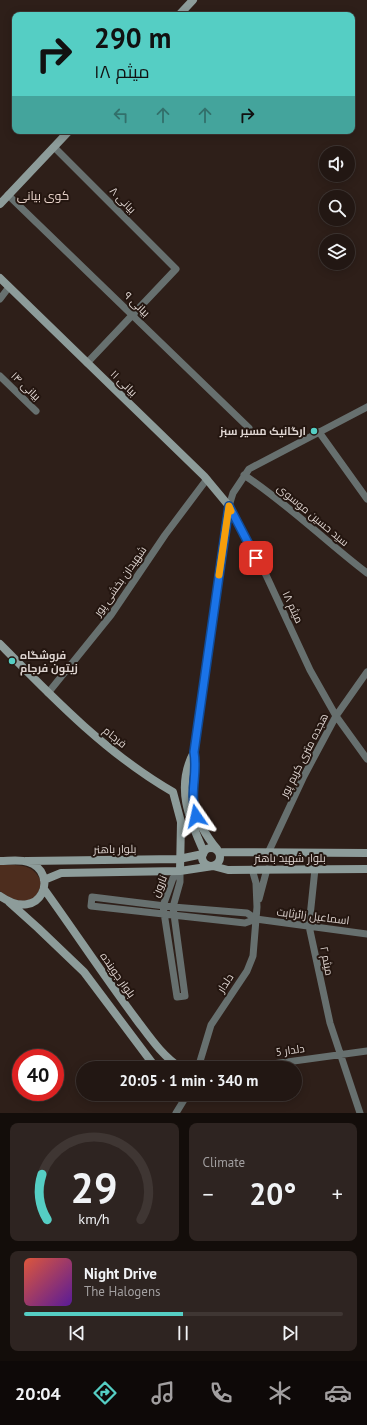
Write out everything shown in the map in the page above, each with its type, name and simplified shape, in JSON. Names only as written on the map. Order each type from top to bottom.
[{"type":"street","points":[[182,12],[192,1]]},
{"type":"street","points":[[0,204],[66,134]]},
{"type":"street","name":"بیانی ۸","points":[[54,147],[176,269],[132,315]]},
{"type":"street","name":"بیانی ۹","points":[[8,195],[249,428]]},
{"type":"street","name":"بیانی ۱۱","points":[[0,278],[207,479],[229,506]]},
{"type":"street","points":[[0,299],[9,287]]},
{"type":"street","points":[[87,363],[132,315]]},
{"type":"street","name":"بیانی ۱۴","points":[[0,376],[36,411]]},
{"type":"street","points":[[213,866],[204,863],[203,853],[186,807],[196,760],[194,752],[229,506],[244,475],[250,469],[271,456],[367,407]]},
{"type":"street","points":[[319,432],[367,499]]},
{"type":"street","name":"سید حسین موسوی","points":[[244,475],[268,491],[317,534],[367,573]]},
{"type":"street","name":"شهیدان بخشی پور","points":[[48,693],[108,618],[165,535],[207,479]]},
{"type":"street","name":"میثم ۱۸","points":[[229,506],[266,575],[310,670],[336,716],[367,759]]},
{"type":"street","name":"فرجام","points":[[0,644],[74,717],[151,779],[173,792]]},
{"type":"street","name":"هجده متری کریم پور","points":[[268,853],[304,776],[336,716],[367,672]]},
{"type":"street","points":[[180,871],[181,822],[173,792],[189,794]]},
{"type":"street","points":[[0,897],[19,905],[29,905],[37,901],[44,885],[61,873],[180,871],[213,866],[220,861],[218,851],[196,816],[189,794]]},
{"type":"street","points":[[203,853],[207,849],[218,851]]},
{"type":"street","name":"بلوار شهید باهنر","points":[[218,851],[268,853],[367,853]]},
{"type":"street","name":"بلوار باهنر","points":[[0,861],[180,859],[203,853]]},
{"type":"street","name":"بلوار جوینده","points":[[27,861],[38,868],[44,885],[136,1019],[158,1048],[171,1061]]},
{"type":"street","name":"بلوار شهید باهنر","points":[[213,866],[228,870],[367,869]]},
{"type":"street","points":[[252,869],[256,883],[257,907]]},
{"type":"street","name":"میثم ۲","points":[[315,869],[309,926],[322,992],[330,1023],[360,1113]]},
{"type":"street","points":[[257,907],[267,870]]},
{"type":"street","name":"نارون","points":[[180,871],[180,882],[173,907],[185,996],[177,997],[163,906],[173,878],[180,871]]},
{"type":"street","points":[[92,897],[163,906],[247,913],[256,919],[245,923],[91,906],[92,897]]},
{"type":"street","points":[[10,902],[84,972],[151,1061]]},
{"type":"street","name":"دلدار","points":[[200,1061],[211,1025],[254,956],[257,907]]},
{"type":"street","name":"اسماعیل زائرثابت","points":[[256,919],[367,934]]},
{"type":"street","name":"دلدار 5","points":[[292,1061],[367,1051]]},
{"type":"street","points":[[176,1113],[183,1101]]},
{"type":"shaded area","points":[[0,865],[25,866],[34,871],[41,882],[36,896],[25,901],[13,899],[0,891]]},
{"type":"slow traffic","points":[[219,575],[229,506],[231,511]]},
{"type":"place","name":"ارگانیک مسیر سبز","points":[[314,431]]},
{"type":"place","name":"فروشگاه زیتون فرجام","points":[[12,661]]},
{"type":"district","name":"کوی بیانی","points":[[43,195]]},
{"type":"route","points":[[196,816],[192,801],[196,760],[194,752],[229,506],[256,558]]}]
